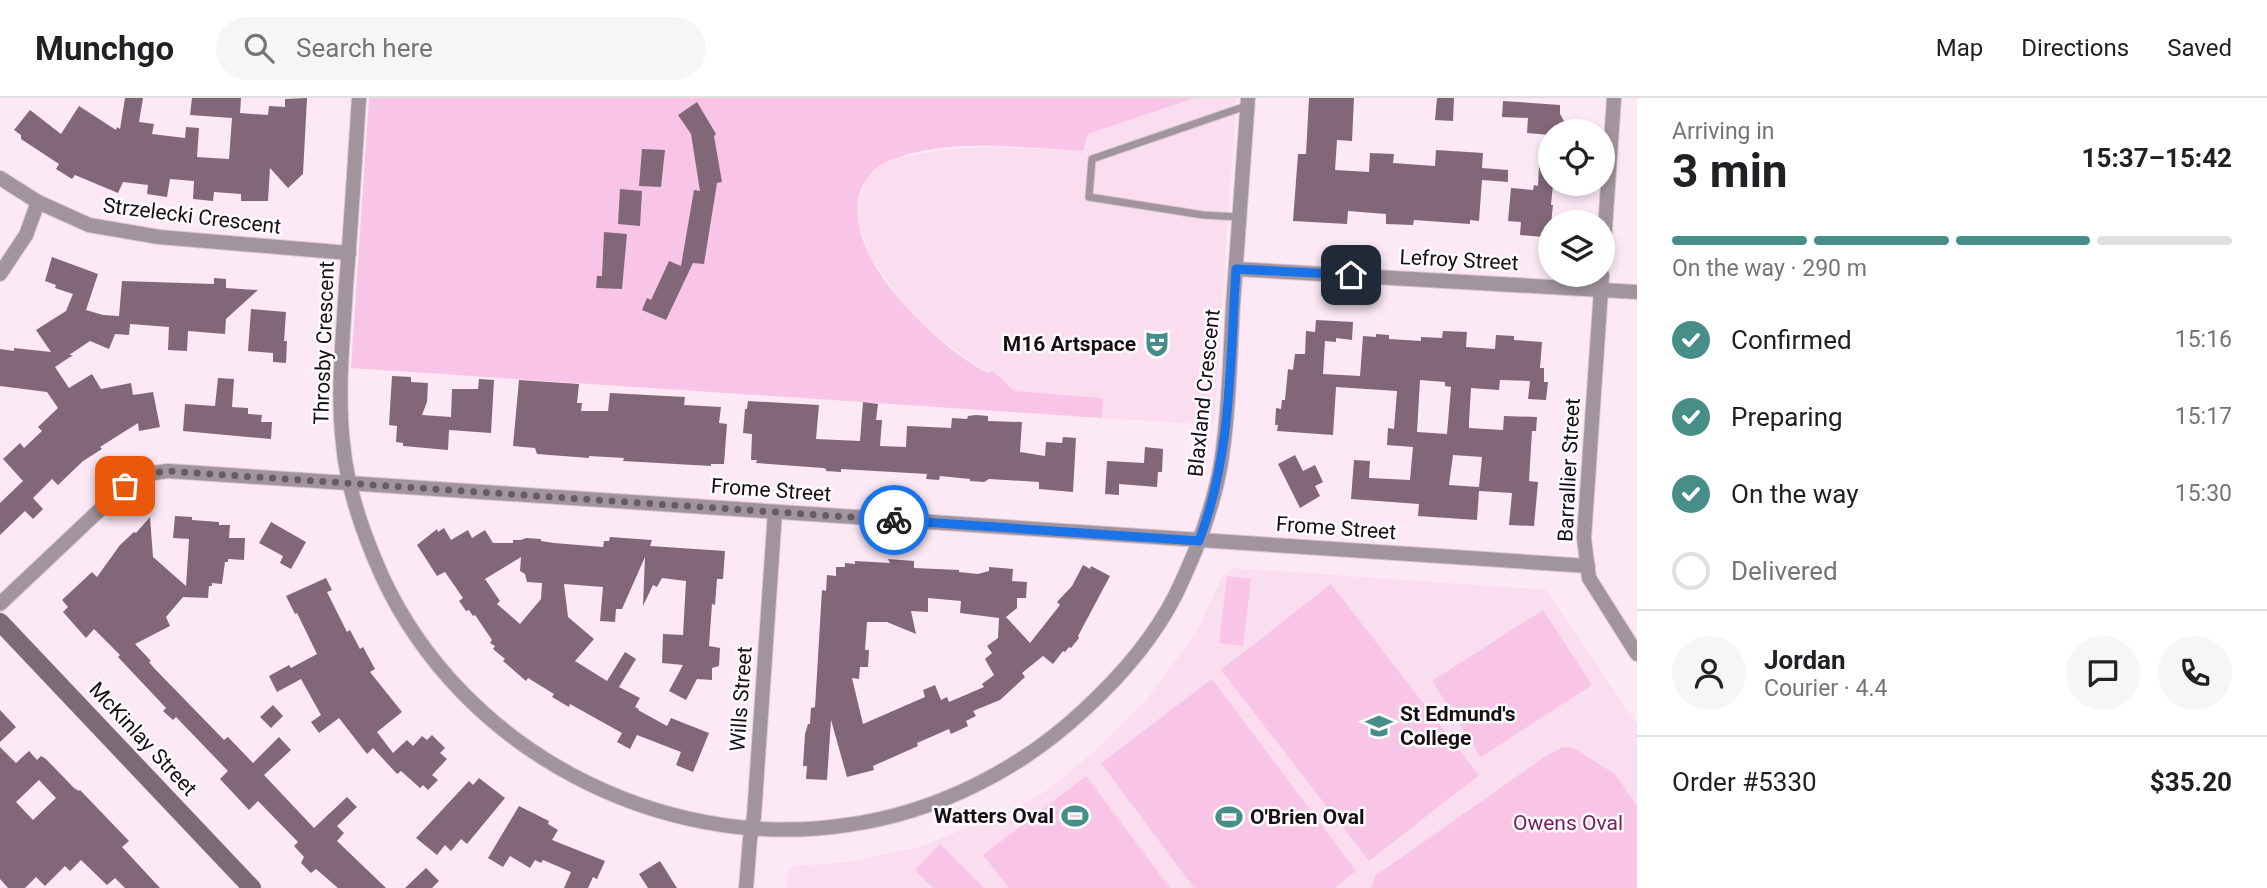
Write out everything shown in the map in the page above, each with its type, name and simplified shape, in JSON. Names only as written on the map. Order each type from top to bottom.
[{"type":"street","name":"Throsby Crescent","points":[[359,98],[340,386],[342,442],[350,482],[379,569],[408,622],[447,675],[501,728],[564,771],[623,799],[683,818],[752,828]]},
{"type":"street","points":[[1606,210],[1614,98]]},
{"type":"street","name":"Blaxland Crescent","points":[[752,828],[818,829],[885,818],[951,796],[1022,759],[1080,715],[1135,656],[1173,599],[1199,541],[1211,507],[1221,461],[1247,102]]},
{"type":"street","name":"Strzelecki Crescent","points":[[0,178],[38,202],[89,225],[159,237],[349,253]]},
{"type":"street","points":[[0,274],[26,235],[38,202]]},
{"type":"street","name":"Lefroy Street","points":[[1236,269],[1538,280]]},
{"type":"street","name":"Lefroy Street","points":[[1615,286],[1637,292]]},
{"type":"street","name":"Barrallier Street","points":[[1601,287],[1584,538],[1589,578],[1637,654]]},
{"type":"street","name":"Frome Street","points":[[0,604],[129,483],[146,474],[167,471],[1588,566]]},
{"type":"street","name":"Wills Street","points":[[746,888],[775,512]]},
{"type":"street","name":"McKinlay Street","points":[[0,622],[252,888]]},
{"type":"lane","points":[[1239,217],[1203,215],[1089,197],[1092,159],[1247,102]]},
{"type":"shaded area","name":"M16 Artspace","points":[[1195,98],[1236,98],[1214,425],[1102,418],[1102,398],[1014,391],[993,371],[989,373],[974,364],[922,325],[901,301],[870,256],[858,224],[856,209],[864,183],[881,165],[900,157],[950,149],[991,147],[1083,151],[1088,134]]},
{"type":"shaded area","name":"St Edmund's College","points":[[1233,568],[1546,590],[1637,724],[1637,888],[786,888],[788,871],[794,866],[849,862],[919,847],[1015,809],[1046,791],[1099,748],[1145,702],[1196,633],[1222,577]]},
{"type":"green space","points":[[369,98],[1195,98],[1088,134],[1083,151],[1008,146],[929,150],[905,155],[883,164],[876,168],[862,187],[857,212],[863,240],[876,267],[895,295],[918,320],[967,360],[988,373],[993,371],[1014,391],[1103,398],[1102,418],[351,368]]},
{"type":"green space","points":[[1227,576],[1251,579],[1243,646],[1219,643]]},
{"type":"green space","points":[[1331,584],[1479,775],[1369,861],[1221,670]]},
{"type":"green space","points":[[1543,610],[1592,685],[1481,757],[1432,681]]},
{"type":"green space","name":"O'Brien Oval","points":[[1212,679],[1356,871],[1334,888],[1194,888],[1101,763]]},
{"type":"green space","name":"Owens Oval","points":[[1563,747],[1573,748],[1615,774],[1637,806],[1637,888],[1372,888],[1375,876],[1546,756]]},
{"type":"green space","name":"Watters Oval","points":[[1086,776],[1170,888],[1009,888],[983,855]]},
{"type":"green space","points":[[940,844],[984,888],[933,888],[915,870]]},
{"type":"building","points":[[125,98],[143,98],[139,122],[154,124],[152,134],[185,138],[186,127],[199,128],[197,157],[229,159],[232,118],[190,115],[192,98],[241,98],[240,113],[268,115],[269,106],[285,107],[285,99],[307,98],[303,174],[288,188],[270,168],[268,201],[241,201],[241,194],[214,192],[213,201],[193,199],[194,181],[170,179],[167,197],[147,194],[148,185],[123,182],[118,193],[75,175],[72,179],[56,169],[59,164],[21,139],[21,135],[14,130],[30,110],[61,134],[79,106],[116,130],[117,127],[120,129]]},
{"type":"building","points":[[1309,98],[1354,98],[1352,141],[1337,140],[1335,170],[1369,172],[1370,153],[1394,154],[1393,163],[1435,166],[1436,150],[1483,153],[1482,168],[1508,170],[1508,182],[1482,180],[1479,221],[1470,220],[1470,224],[1414,220],[1413,225],[1386,224],[1386,214],[1348,211],[1347,224],[1293,221],[1298,154],[1306,154]]},
{"type":"building","points":[[1437,98],[1454,98],[1453,121],[1435,120]]},
{"type":"building","points":[[1503,101],[1560,105],[1563,119],[1538,119],[1538,134],[1527,133],[1528,118],[1502,117]]},
{"type":"building","points":[[697,102],[716,134],[714,136],[722,182],[717,183],[704,264],[693,263],[666,320],[642,310],[647,298],[651,300],[669,261],[681,266],[694,190],[700,191],[691,134],[678,115]]},
{"type":"building","points":[[642,149],[665,150],[661,187],[639,186]]},
{"type":"building","points":[[1534,185],[1538,186],[1538,196],[1552,196],[1552,210],[1538,210],[1538,237],[1520,235],[1521,222],[1508,221],[1511,188],[1533,190]]},
{"type":"building","points":[[620,189],[642,191],[640,226],[618,224]]},
{"type":"building","points":[[604,232],[627,234],[622,289],[596,288],[597,276],[602,276]]},
{"type":"building","points":[[52,257],[98,274],[86,310],[103,315],[119,316],[122,281],[214,284],[214,278],[226,279],[226,288],[258,290],[226,319],[225,334],[188,331],[187,351],[168,350],[169,327],[130,324],[129,335],[115,334],[109,349],[90,341],[55,367],[69,388],[92,374],[101,389],[131,383],[133,395],[153,392],[160,427],[139,431],[138,423],[100,447],[102,449],[83,461],[58,485],[52,479],[33,498],[43,509],[33,519],[25,511],[0,535],[0,503],[23,481],[3,459],[20,443],[24,448],[42,431],[38,427],[58,408],[47,392],[0,386],[0,349],[51,352],[36,330],[66,311],[73,294],[55,288],[56,285],[45,281]]},
{"type":"building","points":[[251,309],[286,312],[286,363],[273,362],[273,353],[248,351]]},
{"type":"building","points":[[1316,320],[1353,322],[1352,340],[1336,338],[1336,342],[1325,341],[1323,374],[1360,376],[1363,336],[1389,335],[1389,339],[1421,341],[1421,337],[1442,338],[1443,331],[1467,332],[1466,347],[1495,349],[1496,335],[1514,336],[1514,340],[1542,342],[1540,368],[1544,368],[1544,382],[1548,382],[1546,400],[1528,399],[1530,381],[1500,380],[1499,390],[1471,388],[1469,422],[1469,428],[1503,430],[1504,416],[1537,417],[1536,431],[1532,431],[1529,481],[1538,482],[1534,526],[1509,525],[1512,493],[1479,491],[1477,520],[1418,516],[1419,504],[1351,499],[1354,460],[1370,461],[1369,478],[1410,480],[1413,447],[1387,445],[1388,428],[1394,429],[1397,391],[1336,387],[1333,435],[1277,431],[1276,408],[1281,409],[1282,400],[1285,400],[1288,369],[1293,370],[1295,354],[1305,354],[1306,331],[1315,332]],"holes":[[[1420,380],[1445,382],[1445,386],[1451,387],[1447,434],[1417,432]],[[1453,455],[1482,457],[1479,487],[1449,485]]]},
{"type":"building","points":[[392,376],[411,377],[411,382],[428,383],[427,402],[422,415],[451,417],[452,389],[478,389],[479,379],[494,380],[491,433],[449,430],[448,450],[403,446],[403,443],[396,442],[397,426],[389,425]]},
{"type":"building","points":[[218,378],[234,379],[232,407],[248,408],[248,414],[262,415],[261,422],[272,422],[271,439],[183,431],[185,404],[215,406]]},
{"type":"building","points":[[519,380],[579,384],[577,403],[582,403],[581,411],[608,411],[610,393],[685,397],[684,405],[721,407],[719,423],[727,424],[724,464],[711,466],[537,454],[535,448],[513,446]]},
{"type":"building","points":[[748,401],[819,405],[816,439],[860,441],[863,402],[878,404],[876,420],[882,420],[880,446],[906,447],[907,426],[951,428],[952,418],[967,419],[968,416],[976,415],[988,416],[988,421],[1022,422],[1020,452],[1045,456],[1046,442],[1062,443],[1063,437],[1076,438],[1073,492],[1039,489],[1039,482],[989,479],[984,482],[940,476],[939,480],[926,479],[927,474],[841,469],[841,472],[756,463],[757,460],[751,460],[752,434],[743,433]]},
{"type":"building","points":[[1145,447],[1163,449],[1162,472],[1158,472],[1157,487],[1119,484],[1119,495],[1105,494],[1107,461],[1144,463]]},
{"type":"building","points":[[1295,455],[1303,471],[1315,465],[1323,482],[1315,486],[1320,496],[1300,508],[1278,464]]},
{"type":"building","points":[[175,516],[230,525],[229,538],[245,538],[244,560],[228,559],[228,562],[225,562],[222,584],[212,583],[212,586],[209,586],[208,598],[183,597],[166,617],[170,626],[135,644],[154,668],[224,740],[228,737],[253,763],[279,737],[291,750],[264,775],[314,828],[347,797],[357,807],[337,826],[344,833],[337,841],[386,888],[338,888],[316,869],[311,873],[301,863],[304,857],[294,846],[298,842],[258,801],[249,810],[220,779],[228,771],[176,717],[173,720],[163,711],[166,708],[118,657],[120,655],[94,629],[86,638],[63,612],[68,607],[62,600],[92,572],[97,577],[120,545],[136,533],[150,517],[153,557],[186,586],[189,539],[173,538]]},
{"type":"building","points":[[271,522],[306,542],[291,569],[280,563],[283,556],[259,543]]},
{"type":"building","points":[[444,528],[451,540],[468,530],[472,538],[485,530],[493,543],[513,543],[513,540],[526,538],[603,547],[604,541],[609,541],[610,537],[652,540],[650,546],[725,551],[723,579],[717,579],[715,605],[712,604],[709,646],[720,648],[719,666],[712,668],[712,680],[697,679],[686,700],[669,691],[683,665],[662,663],[663,634],[683,635],[686,581],[662,578],[657,587],[653,585],[643,606],[645,557],[622,609],[616,609],[615,622],[600,621],[603,587],[564,584],[568,617],[594,639],[575,661],[607,681],[625,652],[636,659],[619,687],[640,698],[635,707],[638,710],[667,726],[671,718],[709,733],[693,772],[676,765],[681,752],[637,735],[630,749],[617,742],[622,733],[552,697],[554,694],[528,678],[526,681],[503,661],[505,659],[493,649],[495,646],[490,643],[492,640],[475,615],[469,610],[466,611],[459,601],[463,598],[445,572],[437,576],[417,545],[437,529],[438,532]],"holes":[[[521,557],[520,571],[525,574],[527,582],[542,583],[541,599],[520,624],[497,604],[500,601],[485,579]]]},
{"type":"building","points":[[888,559],[914,561],[914,568],[959,570],[978,574],[989,571],[989,567],[1013,569],[1012,581],[1027,582],[1026,598],[1017,598],[1017,608],[1006,617],[1030,643],[1060,605],[1057,602],[1072,586],[1083,565],[1110,576],[1079,638],[1071,648],[1063,651],[1053,664],[1043,656],[1022,673],[1025,677],[1000,700],[973,711],[976,716],[966,721],[968,726],[951,734],[949,729],[873,766],[874,770],[847,777],[831,720],[827,780],[806,779],[807,766],[803,766],[805,734],[810,724],[811,708],[815,707],[822,590],[826,591],[827,575],[836,576],[836,567],[845,567],[845,563],[855,564],[855,561],[890,563]],"holes":[[[928,598],[961,601],[960,613],[999,618],[998,638],[987,646],[992,653],[985,659],[994,675],[982,684],[984,687],[949,702],[947,697],[941,700],[935,685],[923,690],[925,697],[863,724],[852,678],[859,679],[860,667],[868,667],[869,650],[865,650],[867,622],[887,622],[916,634],[911,611],[928,612]]]},
{"type":"building","points":[[326,578],[332,590],[327,592],[347,632],[350,630],[360,649],[363,647],[375,669],[370,672],[402,712],[377,732],[393,753],[407,740],[413,746],[422,736],[427,740],[432,735],[445,748],[440,753],[447,759],[432,775],[438,780],[428,790],[423,785],[420,788],[401,771],[397,774],[373,748],[367,754],[339,718],[319,733],[311,722],[321,715],[301,679],[277,692],[269,676],[317,654],[286,596]]},
{"type":"building","points":[[273,705],[283,716],[271,728],[260,717]]},
{"type":"building","points":[[0,710],[16,727],[0,742]]},
{"type":"building","points":[[0,747],[16,763],[29,751],[37,760],[41,756],[46,759],[129,841],[122,847],[160,888],[125,888],[115,878],[107,885],[81,860],[70,871],[65,866],[45,886],[36,877],[25,888],[8,888],[0,879]],"holes":[[[39,780],[56,798],[33,820],[16,802]]]},
{"type":"building","points":[[479,778],[505,798],[467,844],[461,839],[451,851],[445,845],[437,855],[416,838],[469,781],[473,785]]},
{"type":"building","points":[[519,806],[549,821],[548,824],[558,830],[552,840],[605,861],[597,879],[593,877],[588,888],[564,888],[571,872],[543,860],[541,863],[535,860],[530,868],[510,856],[503,867],[488,858]]},
{"type":"building","points":[[660,861],[677,888],[648,888],[639,874]]},
{"type":"building","points":[[426,868],[439,881],[432,888],[405,888]]},
{"type":"way so far","points":[[125,486],[146,474],[167,471],[894,520]]},
{"type":"place","name":"M16 Artspace","points":[[1157,344]]},
{"type":"place","name":"St Edmund's College","points":[[1379,726]]},
{"type":"place","name":"Watters Oval","points":[[1075,816]]},
{"type":"place","name":"O'Brien Oval","points":[[1229,817]]},
{"type":"route","points":[[894,520],[1199,541],[1211,507],[1221,461],[1236,269],[1351,275]]}]
